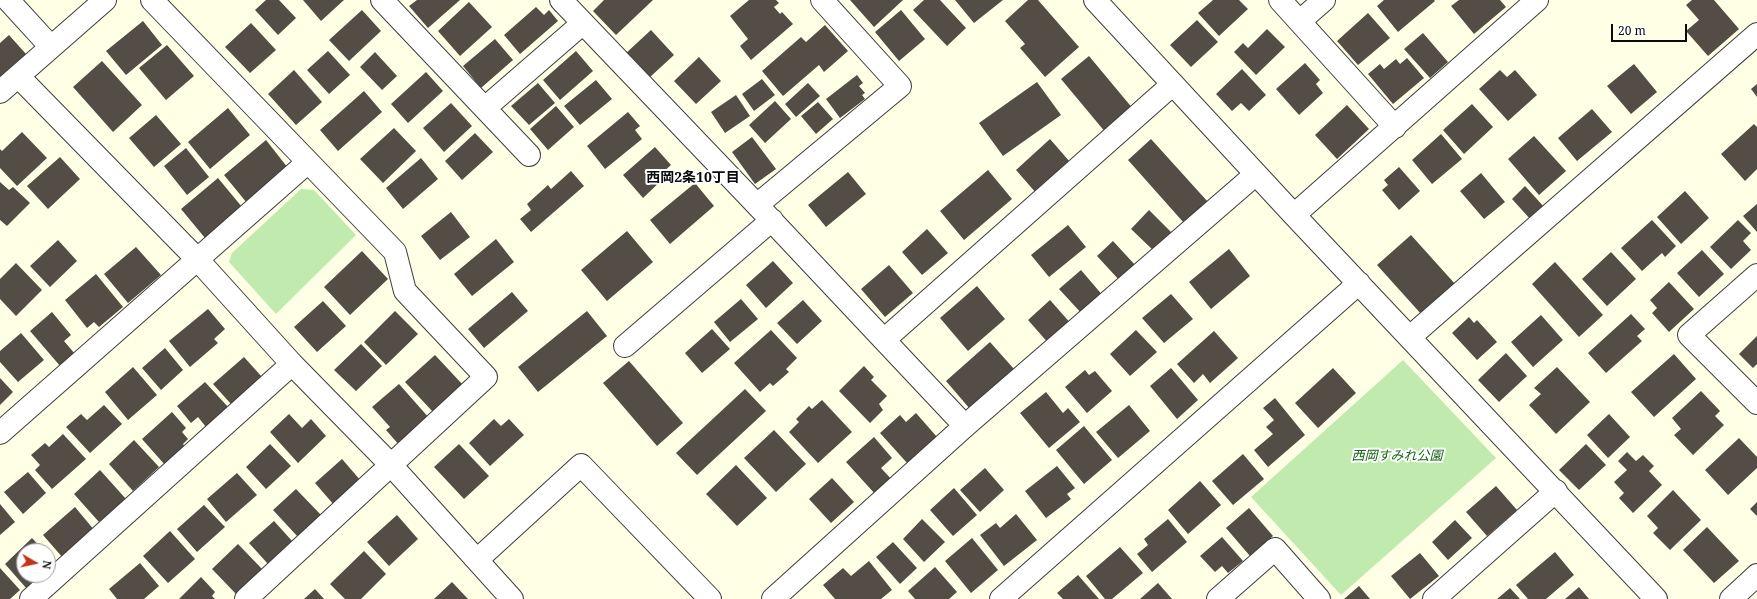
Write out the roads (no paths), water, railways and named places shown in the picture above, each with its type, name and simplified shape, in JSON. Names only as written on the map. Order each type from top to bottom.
[{"type":"street","points":[[8,0],[51,47]]},
{"type":"street","points":[[0,92],[105,0]]},
{"type":"street","points":[[152,0],[395,252],[405,291],[486,377],[246,599]]},
{"type":"street","points":[[382,0],[529,155]]},
{"type":"street","points":[[562,0],[757,204],[965,426]]},
{"type":"street","points":[[757,204],[900,86],[822,0]]},
{"type":"street","points":[[1095,0],[1294,215],[1656,599]]},
{"type":"street","points":[[1280,0],[1395,127]]},
{"type":"street","points":[[1300,21],[1324,0]]},
{"type":"street","points":[[1294,215],[1537,0]]},
{"type":"street","points":[[485,108],[583,23]]},
{"type":"street","points":[[1410,337],[1757,34]]},
{"type":"street","points":[[18,76],[197,259],[292,364],[391,465],[512,599]]},
{"type":"street","points":[[885,340],[1174,84]]},
{"type":"street","points":[[0,433],[308,162]]},
{"type":"street","points":[[773,599],[965,426],[1256,174]]},
{"type":"street","points":[[625,346],[772,220]]},
{"type":"street","points":[[1757,275],[1689,335],[1757,403]]},
{"type":"street","points":[[1001,599],[1359,283]]},
{"type":"street","points":[[31,599],[292,364]]},
{"type":"street","points":[[477,560],[581,465],[710,599]]},
{"type":"street","points":[[1434,599],[1556,492]]},
{"type":"street","points":[[1218,599],[1274,549],[1320,599]]},
{"type":"street","points":[[1732,599],[1757,575]]},
{"type":"district","name":"西岡2条10丁目","points":[[693,178]]},
{"type":"park label","name":"西岡すみれ公園","points":[[1397,456]]}]
